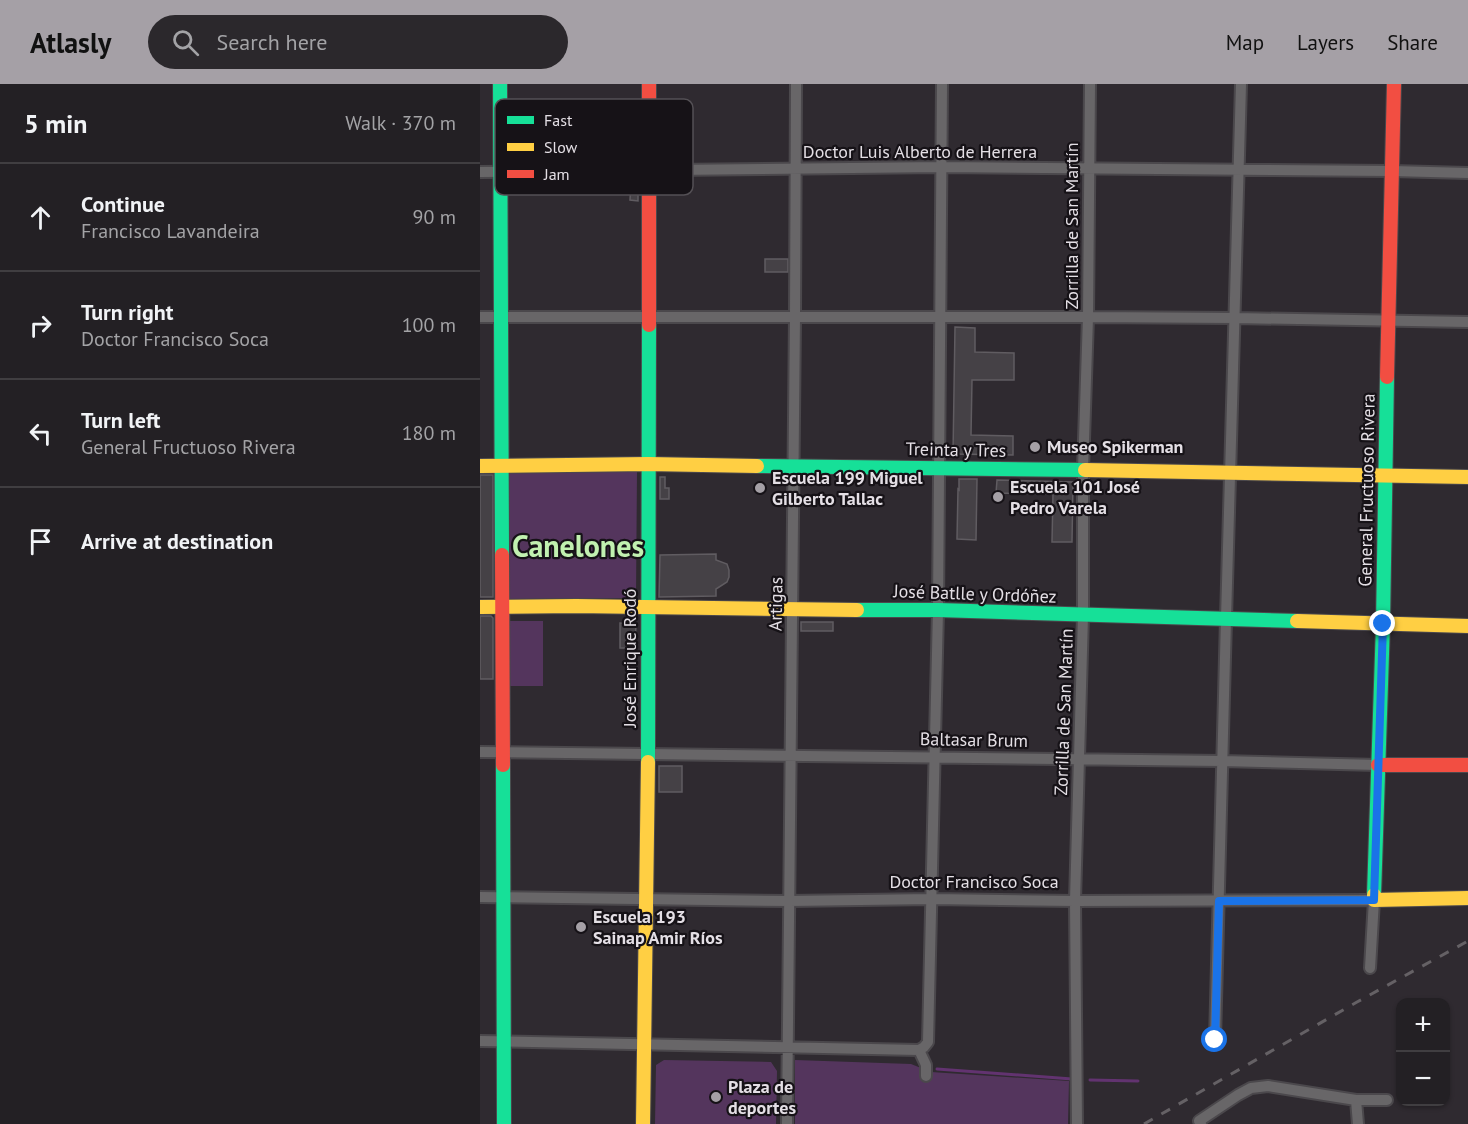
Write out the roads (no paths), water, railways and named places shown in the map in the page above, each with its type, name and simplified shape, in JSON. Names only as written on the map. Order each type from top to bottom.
[{"type":"main road","points":[[500,84],[500,99]]},
{"type":"main road","name":"General Fructuoso Rivera","points":[[1374,900],[1383,624],[1394,84]]},
{"type":"main road","points":[[501,195],[504,1124]]},
{"type":"main road","name":"José Enrique Rodó","points":[[643,1124],[648,754],[648,195]]},
{"type":"main road","name":"Treinta y Tres","points":[[480,466],[648,464],[1468,477]]},
{"type":"main road","name":"José Batlle y Ordóñez","points":[[480,607],[938,610],[1468,626]]},
{"type":"main road","name":"Baltasar Brum","points":[[1378,765],[1468,765]]},
{"type":"main road","name":"Doctor Francisco Soca","points":[[1374,900],[1468,898]]},
{"type":"street","name":"Artigas","points":[[787,1124],[796,84]]},
{"type":"street","points":[[480,1041],[919,1050],[928,1042],[938,610],[942,84]]},
{"type":"street","name":"Zorrilla de San Martín","points":[[1077,1124],[1075,901],[1083,615],[1083,470],[1088,317],[1090,84]]},
{"type":"street","points":[[1215,1040],[1241,84]]},
{"type":"street","name":"Doctor Luis Alberto de Herrera","points":[[693,170],[941,167],[1468,173]]},
{"type":"street","points":[[480,317],[1088,317],[1468,322]]},
{"type":"street","name":"Baltasar Brum","points":[[480,752],[1378,765]]},
{"type":"street","name":"Doctor Francisco Soca","points":[[480,897],[789,901],[1374,900]]},
{"type":"street","name":"General Fructuoso Rivera","points":[[1370,968],[1374,900]]},
{"type":"street","points":[[919,1050],[926,1065],[926,1076]]},
{"type":"street","points":[[1200,1123],[1251,1088],[1268,1086],[1356,1100],[1387,1100]]},
{"type":"street","points":[[1356,1100],[1358,1124]]},
{"type":"waterway","points":[[937,1069],[1072,1079]]},
{"type":"waterway","points":[[1090,1080],[1138,1081]]},
{"type":"railway","points":[[1144,1124],[1468,941]]},
{"type":"place","name":"Museo Spikerman","points":[[1035,447]]},
{"type":"place","name":"Escuela 199 Miguel Gilberto Tallac","points":[[760,488]]},
{"type":"place","name":"Escuela 101 José Pedro Varela","points":[[998,497]]},
{"type":"place","name":"Escuela 193 Sainap Amir Ríos","points":[[581,927]]},
{"type":"place","name":"Plaza de deportes","points":[[716,1097]]},
{"type":"district","name":"Canelones","points":[[578,547]]}]
